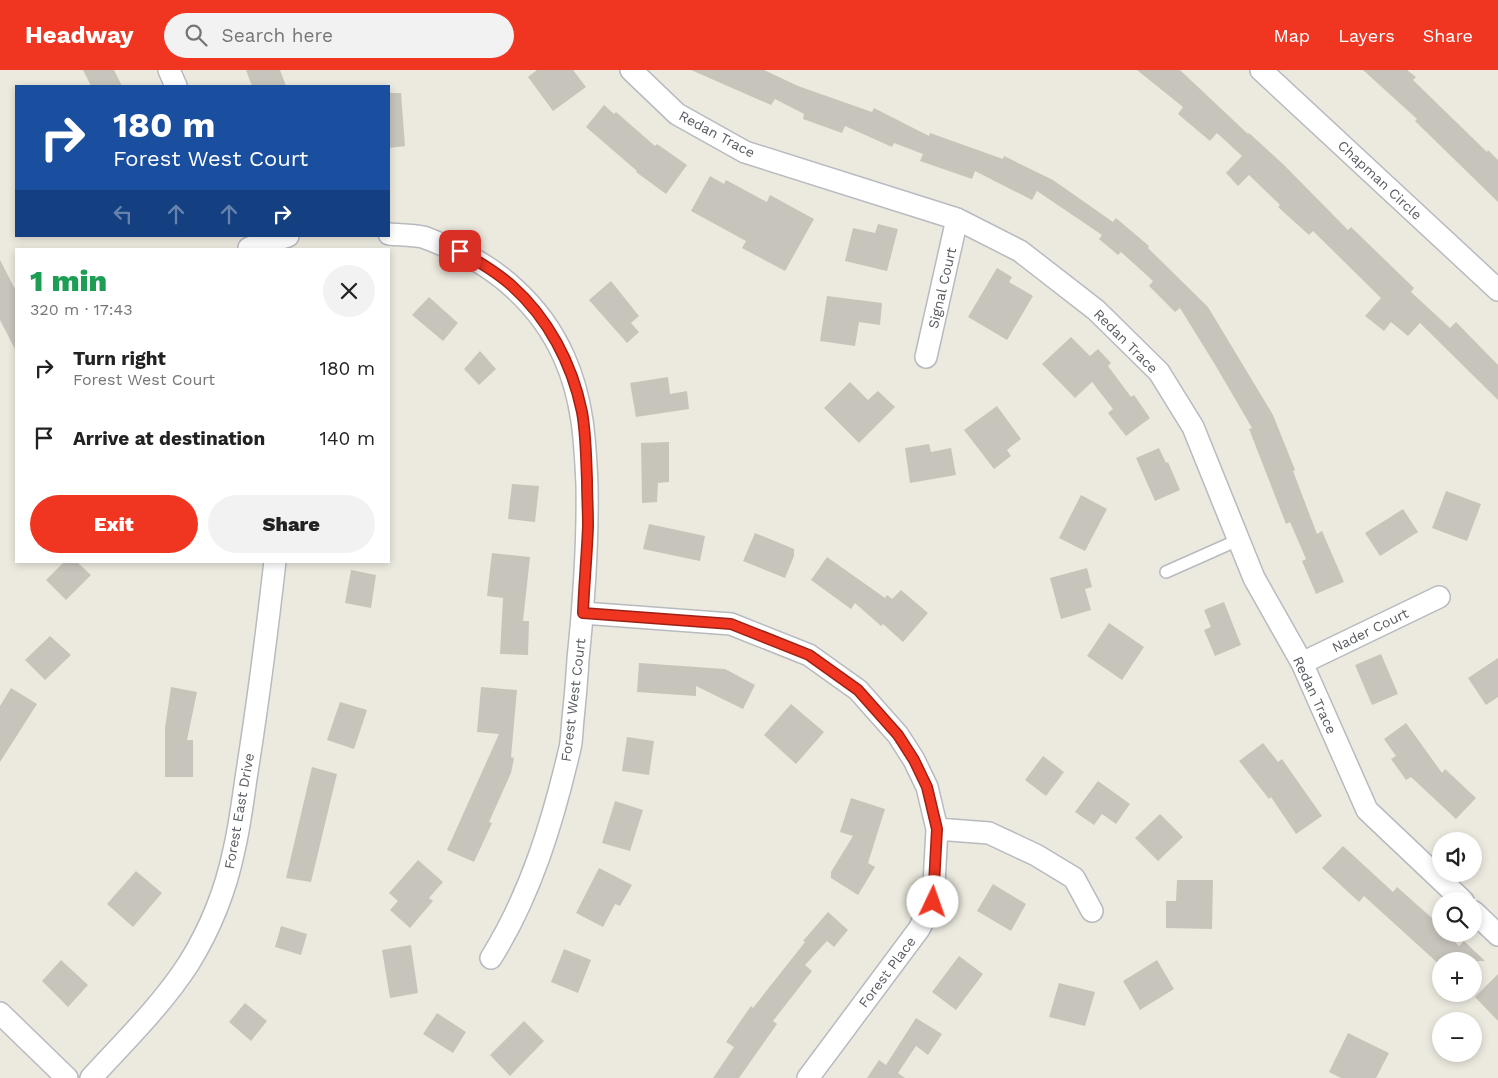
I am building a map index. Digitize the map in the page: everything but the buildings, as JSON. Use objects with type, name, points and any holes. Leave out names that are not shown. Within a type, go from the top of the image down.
[{"type":"street","points":[[169,70],[176,85]]},
{"type":"street","name":"Redan Trace","points":[[631,70],[678,114],[745,152],[957,219],[1020,251],[1096,310],[1159,372],[1193,427],[1254,578],[1302,663],[1367,810],[1454,892]]},
{"type":"street","name":"Chapman Circle","points":[[1261,70],[1498,290]]},
{"type":"street","name":"Signal Court","points":[[926,357],[957,219]]},
{"type":"street","name":"Forest West Court","points":[[390,234],[424,238],[460,251],[486,266],[510,284],[531,305],[550,329],[564,355],[575,384],[582,413],[588,525],[583,613],[570,745],[555,807],[527,890],[491,958]]},
{"type":"street","points":[[252,248],[285,237]]},
{"type":"street","name":"Forest East Drive","points":[[91,1078],[165,997],[190,962],[216,908],[226,880],[234,850],[260,695],[275,563]]},
{"type":"street","name":"Nader Court","points":[[1302,663],[1439,597]]},
{"type":"street","name":"Forest Place","points":[[583,613],[731,624],[809,655],[858,690],[898,735],[914,760],[927,787],[937,829],[933,902],[920,929],[808,1078]]},
{"type":"street","points":[[937,829],[989,833],[1036,856],[1074,878],[1092,911]]},
{"type":"street","points":[[1482,920],[1498,935]]},
{"type":"street","points":[[0,1013],[67,1078]]},
{"type":"lane","points":[[1166,572],[1238,540]]},
{"type":"route","points":[[460,251],[486,266],[510,284],[531,305],[550,329],[564,355],[575,384],[582,413],[585,442],[588,525],[583,613],[731,624],[809,655],[858,690],[898,735],[914,760],[927,787],[937,829],[933,902]]}]
